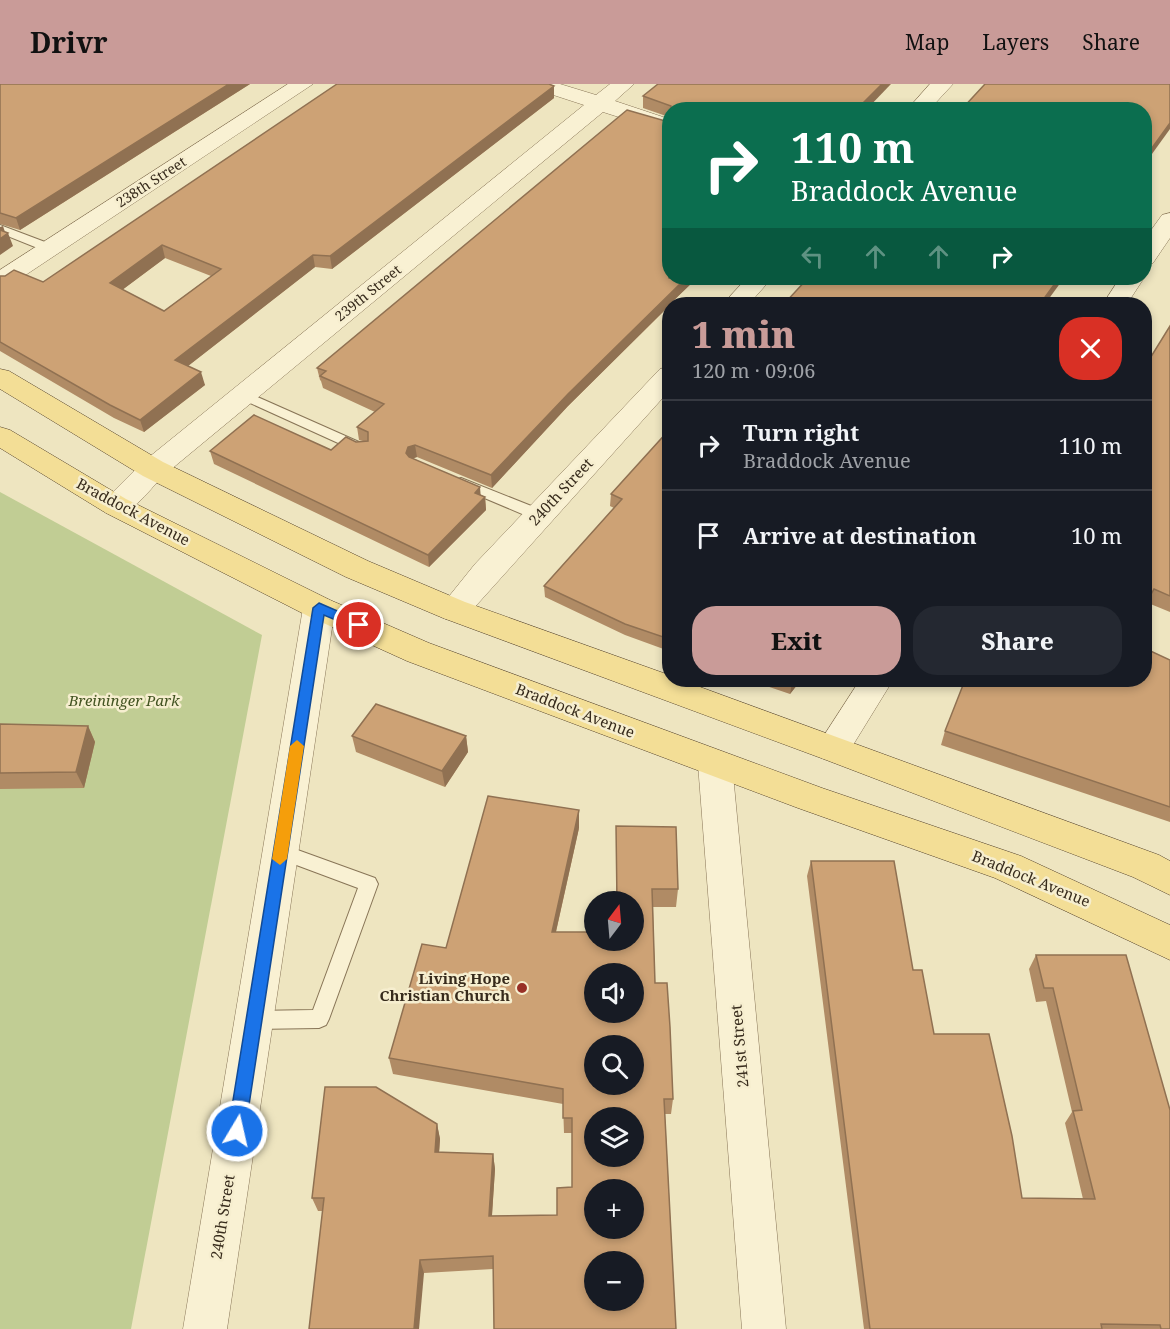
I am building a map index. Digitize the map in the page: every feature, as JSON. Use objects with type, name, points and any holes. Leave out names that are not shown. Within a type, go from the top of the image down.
[{"type":"main road","points":[[0,377],[153,469],[357,569],[454,610],[662,686]]},
{"type":"main road","name":"Braddock Avenue","points":[[0,436],[116,506],[319,608],[418,652],[716,764],[1008,867],[1170,943]]},
{"type":"main road","points":[[665,687],[1146,867],[1170,879]]},
{"type":"street","name":"238th Street","points":[[0,281],[302,84]]},
{"type":"street","points":[[539,84],[662,124]]},
{"type":"street","name":"239th Street","points":[[116,506],[153,469],[623,84]]},
{"type":"street","points":[[925,102],[942,84]]},
{"type":"street","points":[[1152,258],[1170,220]]},
{"type":"street","points":[[742,297],[753,285]]},
{"type":"street","name":"240th Street","points":[[454,610],[662,383]]},
{"type":"street","name":"240th Street","points":[[205,1329],[319,608]]},
{"type":"street","points":[[833,748],[872,687]]},
{"type":"street","name":"241st Street","points":[[716,764],[764,1329]]},
{"type":"lane","points":[[0,229],[49,248]]},
{"type":"lane","points":[[244,395],[363,448]]},
{"type":"lane","points":[[447,477],[539,515]]},
{"type":"lane","points":[[254,1020],[319,1019],[369,884],[281,852]]},
{"type":"green space","name":"Breininger Park","points":[[0,492],[262,635],[131,1329],[0,1329]]},
{"type":"building","points":[[0,84],[229,84],[16,218],[0,213]]},
{"type":"building","points":[[337,84],[549,84],[554,86],[330,256],[313,255],[175,360],[201,372],[140,420],[0,342],[0,276],[5,276],[14,270],[43,282]],"holes":[[[162,245],[221,269],[164,311],[110,283]]]},
{"type":"building","points":[[658,84],[882,84],[864,102],[662,103],[643,96]]},
{"type":"building","points":[[985,84],[1170,84],[1170,123],[1152,148],[1152,102],[968,102]]},
{"type":"building","points":[[627,110],[662,120],[662,285],[679,285],[667,297],[662,297],[662,302],[568,394],[491,475],[415,445],[408,447],[406,453],[409,457],[480,487],[475,493],[485,497],[428,555],[210,451],[254,415],[331,450],[346,437],[356,442],[368,441],[368,432],[357,427],[384,404],[320,376],[326,371],[317,368]]},
{"type":"building","points":[[0,230],[8,233],[0,239]]},
{"type":"building","points":[[802,285],[1054,285],[1045,297],[790,297]]},
{"type":"building","points":[[1170,326],[1170,596],[1154,589],[1152,593],[1152,355]]},
{"type":"building","points":[[662,438],[662,637],[625,624],[544,586],[622,499],[611,494]]},
{"type":"building","points":[[1152,652],[1170,660],[1170,807],[945,731],[962,687],[1152,687]]},
{"type":"building","points":[[376,704],[466,736],[442,771],[352,736]]},
{"type":"building","points":[[0,724],[88,726],[76,772],[0,773]]},
{"type":"building","points":[[488,796],[579,810],[552,932],[584,932],[584,951],[644,951],[644,891],[617,891],[616,826],[676,827],[678,889],[652,889],[655,983],[667,983],[670,1027],[673,1099],[664,1099],[676,1329],[494,1329],[493,1256],[420,1260],[414,1329],[309,1329],[324,1198],[312,1198],[325,1087],[376,1087],[437,1124],[435,1152],[493,1154],[489,1216],[557,1215],[557,1188],[572,1187],[572,1118],[563,1118],[563,1089],[389,1058],[422,944],[446,948]]},
{"type":"building","points":[[811,861],[894,861],[913,970],[922,970],[934,1034],[989,1034],[1012,1136],[1022,1198],[1095,1199],[1073,1111],[1082,1110],[1053,988],[1044,988],[1036,955],[1126,955],[1170,1110],[1170,1329],[1161,1329],[1160,1325],[1101,1324],[1102,1329],[870,1329]]},
{"type":"slow traffic","points":[[280,859],[297,746]]},
{"type":"place","name":"Living Hope Christian Church","points":[[522,988]]},
{"type":"route","points":[[237,1131],[319,608],[359,625]]}]
